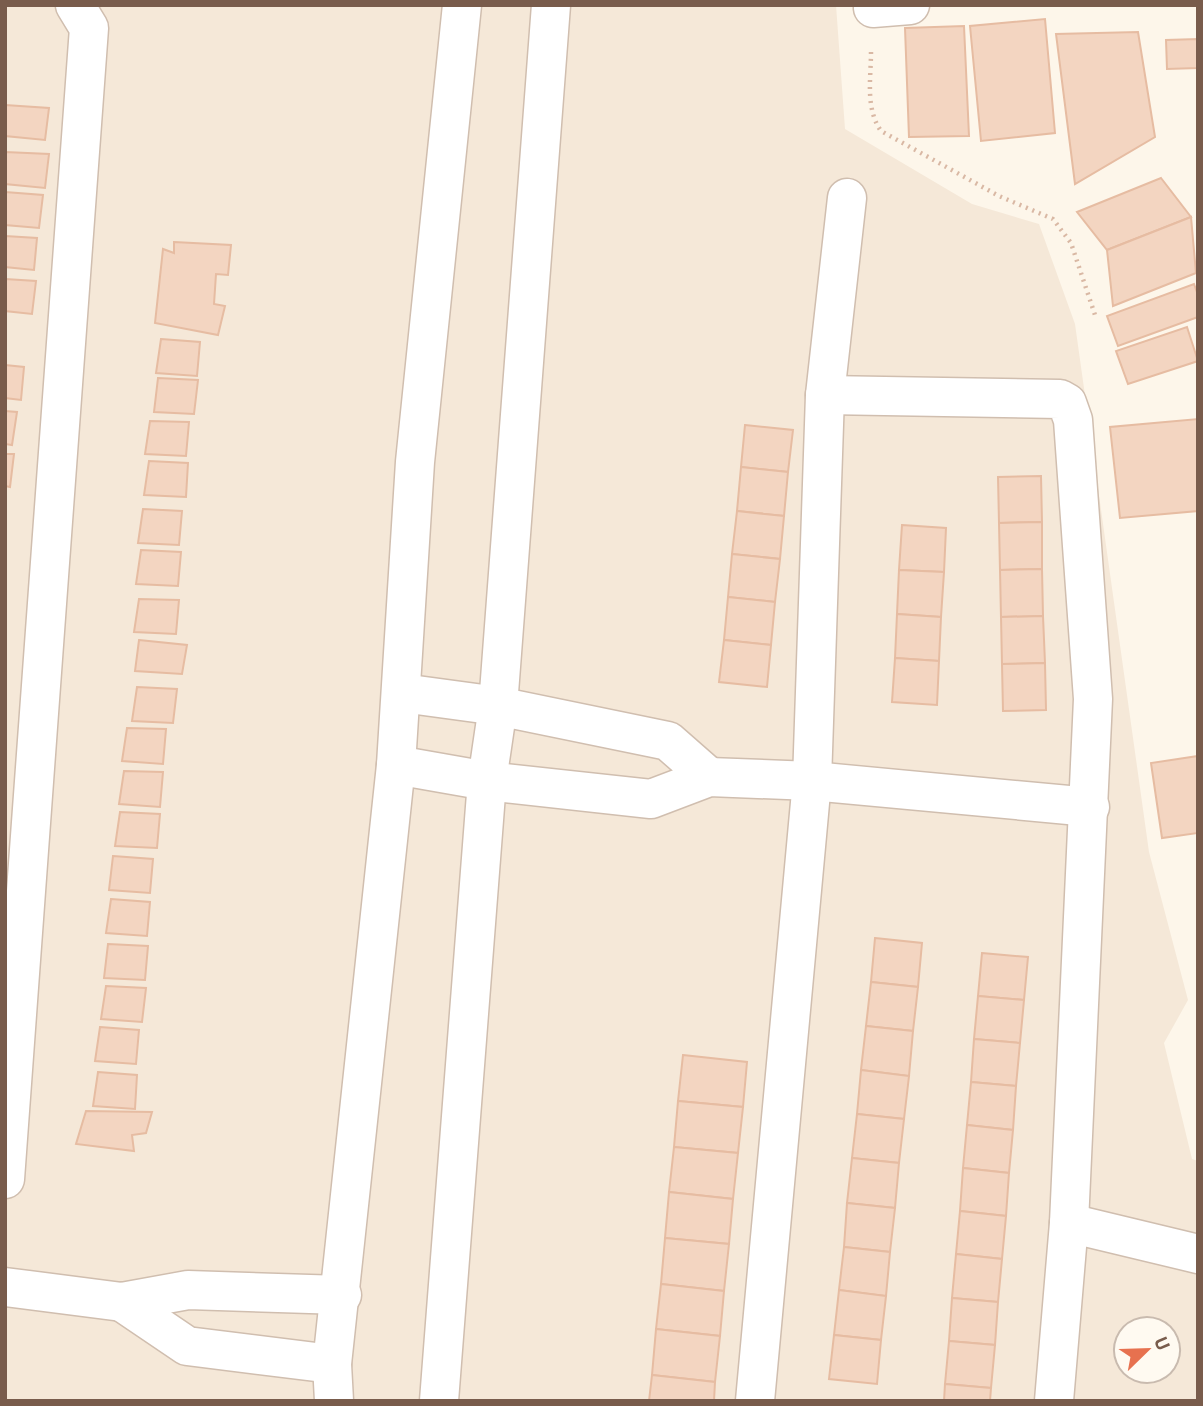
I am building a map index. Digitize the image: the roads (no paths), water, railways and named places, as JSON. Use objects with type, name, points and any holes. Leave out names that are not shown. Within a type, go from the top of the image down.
[{"type":"street","points":[[5,1179],[89,28],[75,5]]},
{"type":"street","points":[[122,1302],[187,1346],[333,1382],[396,765],[415,462],[462,5]]},
{"type":"street","points":[[439,1401],[487,781],[498,706],[551,5]]},
{"type":"street","points":[[873,8],[910,5]]},
{"type":"street","points":[[755,1401],[812,781],[825,396],[847,198]]},
{"type":"street","points":[[825,396],[1060,399],[1067,404],[1074,430],[1093,699],[1069,1223],[1054,1401]]},
{"type":"street","points":[[402,693],[498,706],[668,741],[709,777]]},
{"type":"street","points":[[396,765],[487,781],[651,799],[709,777],[812,781],[1090,807]]},
{"type":"street","points":[[1069,1223],[1198,1254]]},
{"type":"street","points":[[5,1287],[122,1302],[188,1290],[342,1295]]}]
